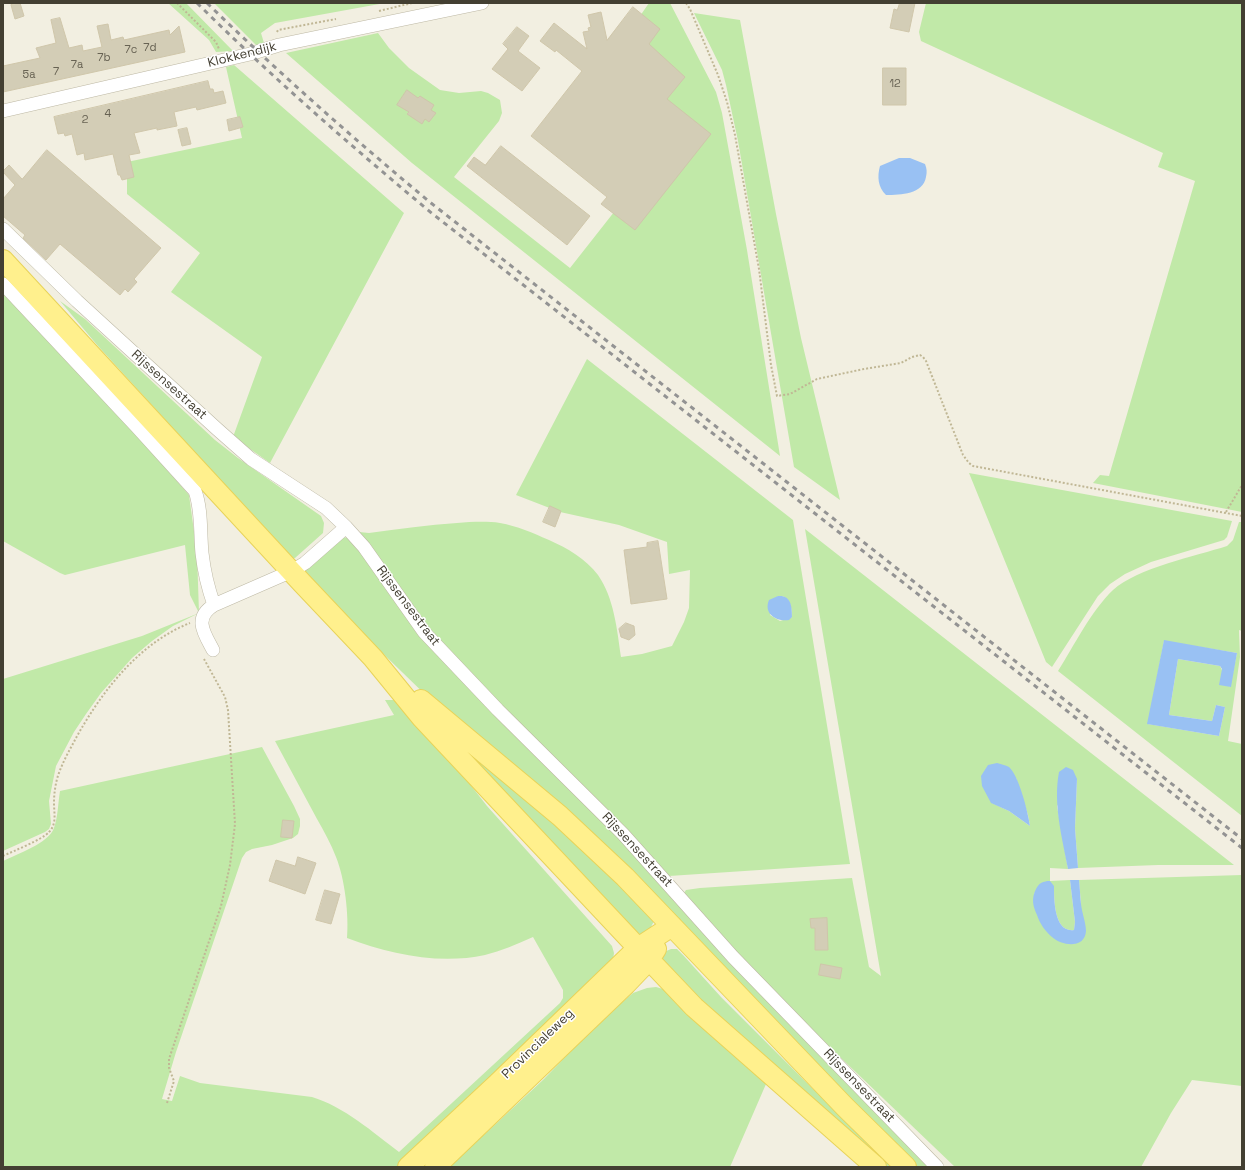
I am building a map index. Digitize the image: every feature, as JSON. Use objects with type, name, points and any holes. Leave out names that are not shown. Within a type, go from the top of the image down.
[{"type":"main road","name":"Rijssensestraat","points":[[3,260],[373,658],[422,718],[643,954],[694,1006],[876,1167]]},
{"type":"main road","name":"Rijssensestraat","points":[[373,658],[440,717],[560,816],[625,877],[839,1101],[906,1167]]},
{"type":"main road","points":[[643,954],[672,926]]},
{"type":"main road","name":"Provincialeweg","points":[[408,1167],[497,1084],[643,954]]},
{"type":"main road","name":"Provincialeweg","points":[[435,1167],[643,954]]},
{"type":"street","name":"Klokkendijk","points":[[3,110],[222,60],[279,45],[482,3]]},
{"type":"street","name":"Rijssensestraat","points":[[3,229],[77,301],[251,459],[326,508],[346,527],[364,547],[424,632],[498,710],[624,834],[733,956],[937,1167]]},
{"type":"street","points":[[3,284],[195,491],[198,502],[204,569],[207,585],[214,605]]},
{"type":"street","points":[[207,653],[202,630],[203,618],[207,610],[214,605],[292,571],[305,563],[346,527]]},
{"type":"path","points":[[177,3],[216,42],[222,60]]},
{"type":"path","points":[[686,3],[690,9],[718,75],[727,102],[735,135],[760,269],[771,365],[777,396],[790,394],[817,379],[902,363],[912,357],[923,356],[963,455],[973,466],[1242,516]]},
{"type":"path","points":[[1226,512],[1242,485]]},
{"type":"path","points":[[3,856],[49,833],[54,826],[54,796],[59,773],[69,750],[84,723],[108,688],[143,651],[183,626],[203,618]]},
{"type":"path","points":[[167,1102],[174,1081],[169,1068],[169,1059],[221,906],[226,886],[235,824],[228,710],[225,696],[207,653]]},
{"type":"green space","points":[[168,3],[186,3],[233,51],[216,52],[209,40]]},
{"type":"green space","points":[[214,3],[385,3],[275,23],[261,33],[264,43],[256,45]]},
{"type":"green space","points":[[649,3],[670,3],[716,92],[722,113],[747,250],[780,456],[412,163],[286,53],[378,33],[389,48],[409,68],[440,90],[459,93],[481,91],[500,100],[502,113],[499,121],[454,177],[570,268],[629,193],[640,16]]},
{"type":"green space","points":[[926,3],[1242,3],[1242,512],[1093,483],[1100,475],[1109,476],[1195,181],[1158,167],[1163,153],[921,41],[919,32]]},
{"type":"green space","points":[[694,13],[740,20],[801,338],[840,500],[794,467],[738,141],[726,85],[722,70]]},
{"type":"green space","points":[[234,65],[404,213],[270,463],[233,437],[262,357],[171,292],[200,253],[127,194],[127,162],[242,138],[226,67]]},
{"type":"green space","points":[[3,290],[97,389],[189,495],[197,553],[199,613],[190,595],[185,545],[65,575],[3,541]]},
{"type":"green space","points":[[60,301],[85,319],[215,440],[238,458],[321,516],[324,523],[323,533],[292,559],[98,346]]},
{"type":"green space","points":[[587,359],[793,520],[850,864],[669,876],[441,643],[420,617],[359,532],[369,533],[435,525],[478,522],[500,523],[525,530],[569,550],[588,564],[598,575],[608,594],[614,614],[621,657],[642,654],[672,646],[689,608],[690,570],[669,574],[667,542],[619,525],[560,512],[516,495]],"holes":[[[778,596],[782,596],[790,602],[792,617],[780,621],[770,615]]]},
{"type":"green space","points":[[969,473],[1232,521],[1227,537],[1224,540],[1151,562],[1125,574],[1110,584],[1098,596],[1052,667],[1046,662]]},
{"type":"green space","points":[[1239,522],[1242,522],[1242,631],[1239,630],[1240,657],[1228,741],[1242,744],[1242,816],[1058,671],[1090,618],[1113,590],[1124,582],[1151,569],[1227,546],[1233,540]],"holes":[[[1164,641],[1237,653],[1230,687],[1220,666],[1178,659],[1169,715],[1212,721],[1216,705],[1225,707],[1219,736],[1148,724]]]},
{"type":"green space","points":[[805,529],[1234,865],[1158,865],[1078,868],[1075,828],[1077,779],[1057,806],[1068,869],[1050,868],[1050,881],[1070,880],[1075,922],[1074,930],[1067,930],[1059,921],[1056,914],[1054,886],[1034,893],[1075,944],[1081,904],[1079,880],[1242,875],[1242,1086],[1192,1080],[1171,1113],[1141,1167],[955,1167],[817,1035],[737,952],[684,893],[686,890],[700,888],[852,878],[869,967],[881,976]],"holes":[[[1016,778],[1030,826],[1009,811],[992,803]]]},
{"type":"green space","points":[[340,537],[350,538],[380,578],[657,877],[932,1167],[912,1167],[369,640],[304,572]]},
{"type":"green space","points":[[199,613],[173,626],[152,641],[132,658],[101,693],[74,732],[56,766],[49,801],[51,824],[49,829],[3,851],[3,679],[142,636]]},
{"type":"green space","points":[[385,700],[398,700],[448,756],[487,806],[612,946],[614,953],[613,960],[397,1167],[3,1167],[3,861],[32,848],[51,833],[56,819],[60,791],[262,747],[300,819],[298,834],[293,838],[272,845],[252,849],[246,852],[242,858],[176,1052],[162,1099],[172,1101],[180,1076],[200,1083],[312,1097],[324,1101],[347,1113],[399,1152],[560,1003],[563,998],[563,990],[533,937],[485,955],[450,959],[397,953],[347,938],[346,898],[342,876],[336,857],[325,833],[275,741],[394,715]]},
{"type":"green space","points":[[431,717],[594,855],[654,921],[649,931],[641,934],[634,933]]},
{"type":"green space","points":[[671,949],[677,949],[721,997],[814,1090],[903,1167],[888,1167],[795,1090],[660,962],[664,952]]},
{"type":"green space","points":[[656,987],[663,989],[766,1084],[730,1167],[445,1167],[486,1133],[544,1079],[599,1022],[633,993],[647,988]]},
{"type":"water","points":[[899,158],[910,158],[925,164],[927,172],[924,183],[916,190],[904,194],[886,195],[881,189],[879,182],[880,166]]},
{"type":"water","points":[[778,596],[786,597],[790,602],[792,617],[789,620],[780,620],[772,616],[768,609],[769,600]]},
{"type":"water","points":[[1164,640],[1237,653],[1231,687],[1219,685],[1222,669],[1220,666],[1178,659],[1169,715],[1212,721],[1216,705],[1225,707],[1219,736],[1147,724]]},
{"type":"water","points":[[997,763],[1009,767],[1013,772],[1020,786],[1030,826],[1009,811],[991,803],[982,786],[981,776],[988,765]]},
{"type":"water","points":[[1066,767],[1073,770],[1077,779],[1075,828],[1078,868],[1068,869],[1059,820],[1057,796],[1059,772]]},
{"type":"water","points":[[1070,880],[1079,880],[1081,904],[1086,931],[1085,937],[1082,941],[1067,944],[1056,940],[1043,927],[1034,909],[1033,896],[1038,885],[1043,882],[1050,881],[1054,886],[1056,914],[1059,921],[1067,930],[1074,930],[1075,922]]},
{"type":"building","points":[[20,3],[24,16],[15,19],[11,5]]},
{"type":"building","points":[[900,3],[915,3],[909,32],[890,28],[894,9],[897,10]]},
{"type":"building","points":[[633,7],[660,29],[649,44],[685,77],[667,99],[711,134],[635,230],[601,204],[607,197],[531,136],[582,71],[556,50],[555,52],[540,41],[554,23],[587,49],[583,32],[589,31],[588,28],[591,27],[588,15],[601,12],[607,40]]},
{"type":"building","points":[[60,18],[69,48],[82,45],[83,51],[102,47],[97,26],[108,24],[111,40],[123,37],[124,40],[169,30],[170,35],[179,26],[185,52],[3,92],[3,66],[40,58],[36,48],[56,43],[51,20]]},
{"type":"building","points":[[517,27],[529,36],[518,51],[540,68],[522,91],[492,69],[508,49],[503,44]]},
{"type":"building","points":[[883,68],[906,68],[906,105],[883,105]]},
{"type":"building","points":[[208,81],[210,89],[213,89],[214,93],[223,91],[226,103],[197,110],[196,107],[174,112],[177,126],[157,130],[157,128],[134,133],[140,153],[129,155],[134,177],[122,180],[120,175],[118,175],[113,154],[85,160],[84,153],[77,155],[72,134],[65,136],[64,133],[58,134],[54,117]]},
{"type":"building","points":[[407,90],[418,98],[420,96],[434,105],[431,110],[436,113],[429,122],[425,119],[422,124],[407,114],[409,112],[397,105]]},
{"type":"building","points":[[240,117],[243,127],[229,131],[227,120]]},
{"type":"building","points":[[187,128],[191,144],[182,146],[178,130]]},
{"type":"building","points":[[501,146],[590,216],[567,245],[467,166],[474,157],[485,165]]},
{"type":"building","points":[[47,150],[161,248],[134,279],[137,282],[128,292],[125,289],[120,295],[60,244],[46,260],[23,238],[25,235],[3,216],[3,199],[15,185],[3,171],[9,165],[22,179]]},
{"type":"building","points":[[550,506],[561,511],[555,527],[543,522]]},
{"type":"building","points":[[658,541],[667,599],[631,604],[624,550],[647,547],[647,543]]},
{"type":"building","points":[[626,623],[634,626],[635,635],[629,640],[621,637],[619,629]]},
{"type":"building","points":[[283,820],[294,821],[292,838],[281,837]]},
{"type":"building","points":[[298,857],[316,863],[305,894],[269,881],[276,860],[295,866]]},
{"type":"building","points":[[325,890],[340,894],[331,924],[316,920]]},
{"type":"building","points":[[827,918],[828,950],[815,950],[815,928],[811,928],[810,919]]},
{"type":"building","points":[[821,964],[842,968],[840,979],[819,975]]},
{"type":"railway","points":[[197,3],[313,112],[434,215],[1242,848]]},
{"type":"railway","points":[[207,3],[317,105],[431,203],[1242,839]]}]
